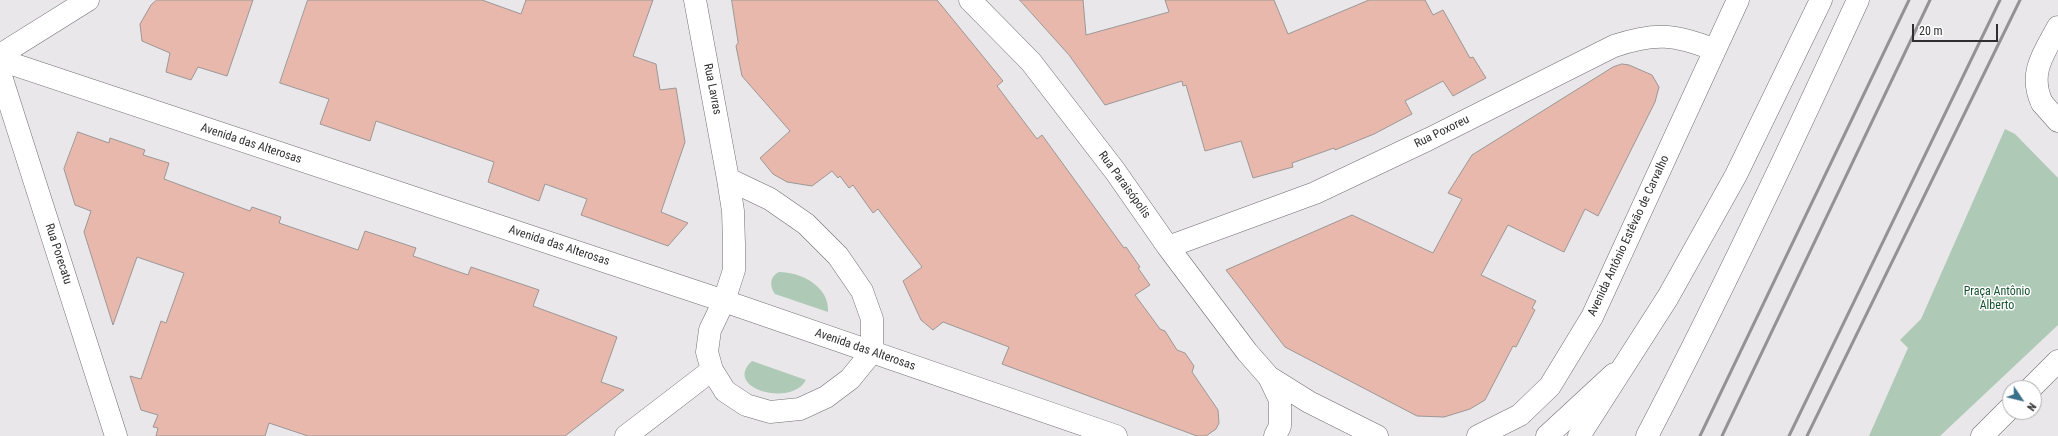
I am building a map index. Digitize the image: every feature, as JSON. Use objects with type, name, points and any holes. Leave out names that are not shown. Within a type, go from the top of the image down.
[{"type":"main road","points":[[0,55],[88,0]]},
{"type":"main road","name":"Rua Lavras","points":[[695,0],[733,211],[734,270],[724,301],[710,330],[707,352],[712,370],[725,391],[746,405],[770,412],[800,409],[826,397],[850,379],[872,352]]},
{"type":"main road","name":"Rua Paraisópolis","points":[[970,0],[1031,62],[1115,171],[1168,247],[1248,352],[1269,377]]},
{"type":"main road","name":"Avenida Antônio Estêvão de Carvalho","points":[[1478,436],[1520,415],[1550,386],[1592,318],[1738,0]]},
{"type":"main road","points":[[1579,436],[1668,297],[1736,175],[1821,0]]},
{"type":"main road","points":[[1648,436],[1712,307],[1858,0]]},
{"type":"main road","points":[[2058,26],[2038,65],[2036,81],[2038,93],[2042,103],[2058,121]]},
{"type":"main road","name":"Rua Poxoreu","points":[[1168,247],[1315,193],[1429,139],[1614,46],[1640,38],[1665,36],[1691,40],[1716,50]]},
{"type":"main road","name":"Avenida das Alterosas","points":[[0,60],[724,301],[1116,436]]},
{"type":"main road","name":"Rua Porecatu","points":[[0,73],[116,436]]},
{"type":"main road","points":[[728,178],[770,199],[800,220],[838,256],[862,291],[872,319],[872,352]]},
{"type":"main road","points":[[2039,380],[2058,361]]},
{"type":"main road","points":[[1547,436],[1624,365]]},
{"type":"main road","points":[[626,436],[712,370]]},
{"type":"main road","points":[[1269,377],[1280,400],[1280,426],[1275,436]]},
{"type":"main road","points":[[1269,377],[1309,402],[1377,436]]},
{"type":"main road","points":[[1982,436],[2002,416]]},
{"type":"green space","name":"Praça Antônio Alberto","points":[[2005,129],[2015,134],[2058,178],[2058,325],[1940,436],[1869,436],[1908,348],[1900,340],[1921,319]]},
{"type":"green space","points":[[779,272],[796,275],[812,282],[824,295],[828,312],[775,294],[771,282],[774,276]]},
{"type":"green space","points":[[752,361],[806,380],[798,388],[787,393],[762,391],[752,386],[746,379],[745,371]]},
{"type":"building","points":[[157,0],[253,0],[227,76],[198,67],[191,80],[166,72],[170,53],[142,41],[140,24],[151,5]]},
{"type":"building","points":[[308,0],[482,0],[521,14],[526,0],[653,0],[633,56],[656,64],[660,90],[676,88],[685,142],[661,212],[688,223],[668,246],[581,215],[587,199],[545,184],[539,201],[488,182],[494,162],[376,121],[370,141],[320,124],[329,99],[280,83]]},
{"type":"building","points":[[732,0],[937,0],[1003,81],[997,86],[1037,139],[1042,135],[1124,248],[1126,247],[1140,267],[1138,268],[1150,285],[1135,295],[1160,329],[1165,331],[1177,350],[1185,353],[1194,366],[1192,372],[1218,410],[1219,423],[1216,429],[1206,436],[1197,436],[1002,364],[1009,347],[943,322],[933,330],[921,320],[903,281],[922,267],[878,209],[873,213],[853,185],[849,188],[840,176],[838,178],[832,171],[812,186],[787,182],[773,174],[760,158],[790,131],[742,76],[736,46],[738,43]]},
{"type":"building","points":[[1020,0],[1083,0],[1086,35],[1169,12],[1165,0],[1274,0],[1288,34],[1369,0],[1425,0],[1433,15],[1443,10],[1470,58],[1473,57],[1486,78],[1453,96],[1443,81],[1405,101],[1412,114],[1374,134],[1335,150],[1334,148],[1292,163],[1293,167],[1253,178],[1241,141],[1205,151],[1186,85],[1183,86],[1182,81],[1105,105],[1069,55]]},
{"type":"building","points":[[1622,64],[1629,65],[1652,75],[1659,87],[1655,102],[1598,216],[1585,209],[1564,252],[1508,225],[1481,275],[1536,301],[1532,308],[1535,310],[1516,347],[1513,346],[1485,400],[1470,409],[1444,417],[1417,416],[1285,347],[1226,270],[1352,215],[1433,253],[1462,199],[1448,193],[1472,155],[1613,67]]},
{"type":"building","points":[[78,132],[109,143],[110,138],[145,150],[143,155],[169,163],[164,179],[250,211],[252,207],[281,217],[279,223],[358,250],[365,231],[416,248],[413,256],[468,275],[471,267],[539,290],[533,306],[617,337],[601,382],[624,390],[565,436],[308,436],[269,423],[265,436],[156,436],[158,428],[153,427],[158,415],[141,410],[130,376],[141,379],[161,321],[166,323],[184,273],[137,257],[113,325],[84,232],[91,211],[75,205],[64,169]]},
{"type":"railway","points":[[1700,436],[1909,0]]},
{"type":"railway","points":[[1722,436],[1930,0]]},
{"type":"railway","points":[[1789,436],[2000,0]]},
{"type":"railway","points":[[1807,436],[2020,0]]}]
